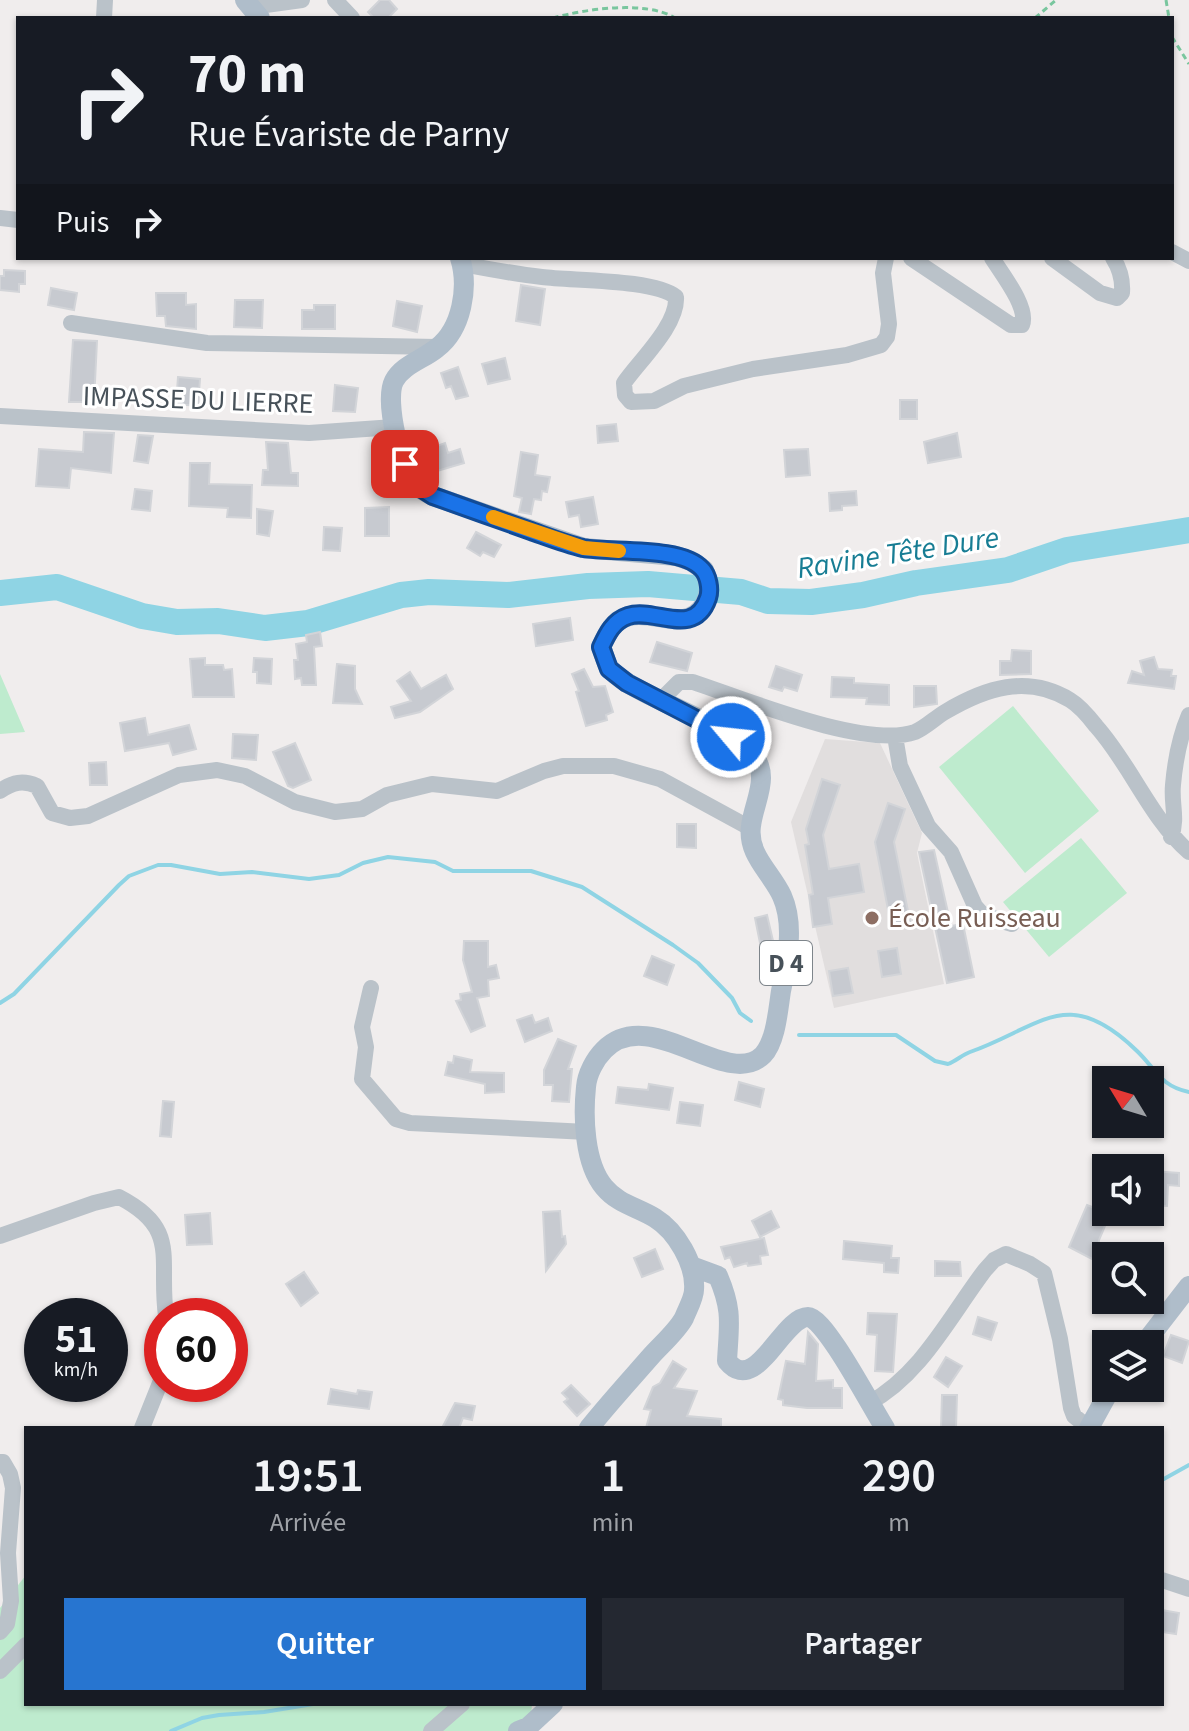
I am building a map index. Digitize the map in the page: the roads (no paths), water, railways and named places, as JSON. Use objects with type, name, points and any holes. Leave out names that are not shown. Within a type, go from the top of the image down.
[{"type":"main road","points":[[461,261],[464,291],[453,332],[438,347],[405,368],[393,382],[391,402],[394,427],[405,464],[416,485],[433,496],[584,548],[676,556],[704,570],[708,600],[700,611],[689,619],[674,620],[645,614],[627,616],[609,628],[601,647],[609,669],[627,683],[731,737],[750,751],[761,768],[761,788],[750,828]]},
{"type":"main road","name":"D 4","points":[[691,1266],[674,1235],[656,1218],[618,1201],[602,1185],[591,1160],[586,1085],[597,1057],[612,1042],[639,1036],[663,1039],[728,1063],[748,1063],[762,1056],[770,1043],[786,967],[789,936],[786,905],[776,884],[753,854],[750,828]]},
{"type":"main road","points":[[591,1426],[682,1322],[694,1291],[691,1266],[718,1276],[728,1300],[731,1319],[727,1361],[733,1368],[751,1368],[788,1330],[804,1317],[812,1317],[830,1335],[884,1426]]},
{"type":"main road","points":[[1155,1330],[1189,1286]]},
{"type":"main road","points":[[1090,1426],[1103,1402]]},
{"type":"main road","points":[[518,1731],[528,1727],[551,1706]]},
{"type":"street","points":[[252,8],[302,0]]},
{"type":"street","points":[[335,0],[350,16]]},
{"type":"street","points":[[461,261],[541,277],[642,286],[669,292],[676,297],[677,308],[672,321],[624,383],[625,395],[631,402],[654,401],[684,386],[753,369],[847,355],[881,345],[887,337],[889,324],[883,273],[886,260]]},
{"type":"street","points":[[914,260],[1011,325],[1022,325],[1025,318],[1022,306],[993,260]]},
{"type":"street","points":[[1055,260],[1100,293],[1117,298],[1122,293],[1122,284],[1114,260]]},
{"type":"street","points":[[71,323],[207,343],[438,347]]},
{"type":"street","name":"IMPASSE DU LIERRE","points":[[0,416],[309,433],[394,427]]},
{"type":"street","points":[[660,701],[679,682],[693,682],[825,726],[895,736],[917,731],[968,699],[991,689],[1017,686],[1040,689],[1071,701],[1113,745],[1171,837],[1189,852]]},
{"type":"street","points":[[1171,837],[1177,822],[1172,788],[1182,730],[1189,715]]},
{"type":"street","points":[[895,736],[900,766],[928,826],[951,852],[975,906],[983,915],[1012,924]]},
{"type":"street","points":[[0,791],[25,781],[37,786],[52,813],[70,818],[88,816],[179,775],[217,770],[245,776],[295,802],[335,812],[362,809],[387,795],[432,784],[497,791],[563,766],[614,766],[660,779],[750,828]]},
{"type":"street","points":[[371,988],[362,1027],[366,1047],[362,1079],[396,1119],[410,1123],[587,1132]]},
{"type":"street","points":[[0,1236],[119,1197],[141,1208],[155,1226],[165,1248],[163,1298]]},
{"type":"street","points":[[869,1403],[898,1386],[985,1270],[994,1260],[1006,1254],[1044,1273],[1060,1339],[1071,1408],[1074,1416],[1086,1426]]},
{"type":"street","points":[[143,1426],[152,1402]]},
{"type":"street","points":[[0,1462],[10,1474],[13,1488],[8,1553],[11,1601],[7,1624],[0,1632]]},
{"type":"street","points":[[1164,1581],[1189,1589]]},
{"type":"street","points":[[0,1671],[24,1647]]},
{"type":"street","points":[[431,1731],[460,1706]]},
{"type":"waterway","name":"Ravine Tête Dure","points":[[0,593],[57,587],[142,616],[177,622],[218,621],[265,628],[308,623],[401,595],[429,592],[508,595],[588,586],[648,584],[741,592],[768,601],[811,602],[1008,570],[1067,550],[1189,530]]},
{"type":"waterway","points":[[0,1003],[14,994],[129,876],[158,865],[220,874],[252,872],[309,879],[339,875],[363,863],[388,857],[435,862],[453,871],[531,871],[582,887],[698,963],[732,998],[740,1013],[751,1021]]},
{"type":"waterway","points":[[799,1035],[896,1035],[935,1061],[948,1064],[1036,1023],[1072,1015],[1091,1019],[1113,1030],[1171,1086],[1189,1092]]},
{"type":"waterway","points":[[1164,1479],[1189,1465]]},
{"type":"waterway","points":[[171,1731],[202,1718],[301,1706]]},
{"type":"place","name":"École Ruisseau","points":[[872,918]]}]
